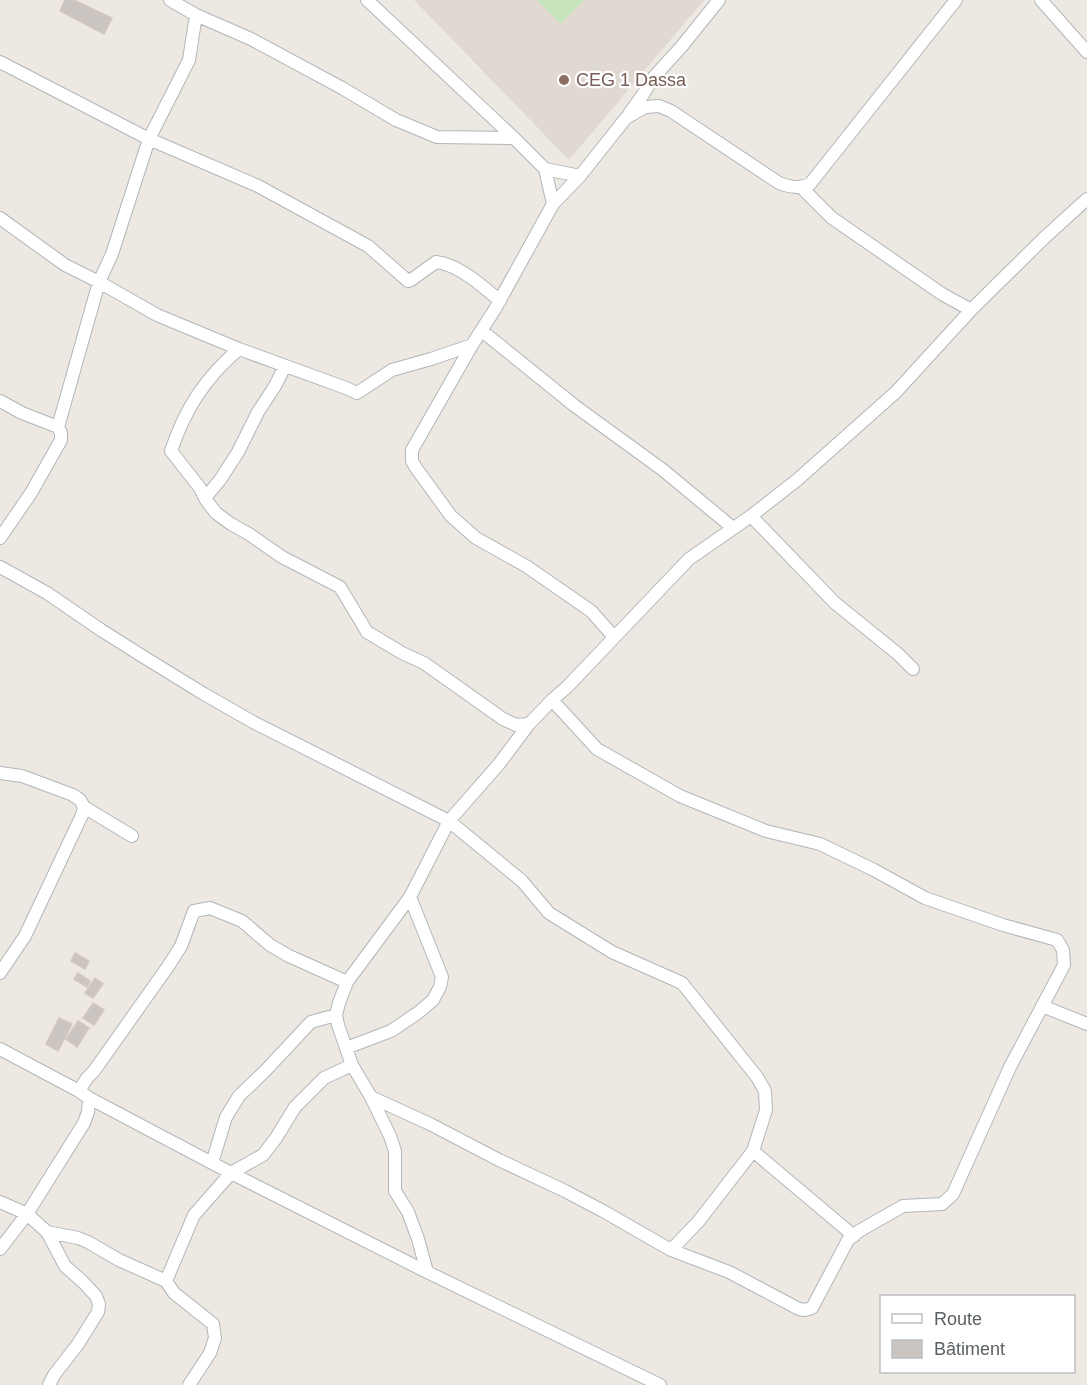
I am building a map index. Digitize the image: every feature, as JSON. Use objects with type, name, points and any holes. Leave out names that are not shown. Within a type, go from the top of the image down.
[{"type":"street","points":[[170,0],[196,15],[251,39],[396,120],[437,137],[514,138]]},
{"type":"street","points":[[367,0],[545,169],[553,204]]},
{"type":"street","points":[[614,637],[591,611],[526,566],[476,538],[451,516],[416,468],[412,460],[412,450],[500,301],[553,204],[580,176],[626,118],[653,78],[718,0]]},
{"type":"street","points":[[626,118],[645,107],[659,106],[672,111],[779,183],[802,188],[810,184],[956,0]]},
{"type":"street","points":[[1041,0],[1087,52]]},
{"type":"street","points":[[58,427],[99,282],[112,254],[149,139],[189,60],[196,15]]},
{"type":"street","points":[[0,62],[149,139],[258,186],[368,246],[408,281],[436,262],[443,262],[477,281],[500,301]]},
{"type":"street","points":[[545,169],[580,176]]},
{"type":"street","points":[[802,188],[832,218],[942,294],[971,310]]},
{"type":"street","points":[[427,1272],[408,1212],[395,1191],[395,1151],[390,1136],[352,1065],[338,1024],[336,1015],[347,982],[410,897],[449,821],[499,764],[529,724],[689,559],[751,516],[797,480],[896,392],[971,310],[1087,199]]},
{"type":"street","points":[[0,218],[65,265],[157,315],[239,350],[357,393],[392,370],[472,345]]},
{"type":"street","points":[[482,331],[575,406],[663,470],[733,528]]},
{"type":"street","points":[[239,350],[220,366],[198,393],[178,428],[171,451],[216,513],[282,557],[340,587],[367,632],[424,663],[503,719],[516,725],[529,724]]},
{"type":"street","points":[[205,498],[238,452],[285,366]]},
{"type":"street","points":[[0,401],[22,413],[58,427],[61,433],[61,440],[31,493],[0,538]]},
{"type":"street","points":[[751,516],[835,603],[913,669]]},
{"type":"street","points":[[0,567],[47,593],[101,630],[253,722],[449,821],[522,881],[549,913],[612,952],[682,983],[757,1077],[765,1091],[766,1110],[753,1151],[698,1222],[671,1250]]},
{"type":"street","points":[[371,1097],[565,1191],[671,1250],[729,1272],[805,1310],[812,1308],[848,1240],[859,1231],[903,1206],[942,1204],[953,1194],[1010,1067],[1064,965],[1063,950],[1057,940],[1003,925],[925,898],[820,844],[766,831],[680,796],[597,748],[552,700]]},
{"type":"street","points":[[0,773],[22,776],[73,795],[84,807],[132,836]]},
{"type":"street","points":[[0,973],[25,936],[84,807]]},
{"type":"street","points":[[346,1048],[391,1031],[433,1000],[440,987],[441,977],[410,897]]},
{"type":"street","points":[[0,1249],[27,1214],[84,1123],[88,1112],[84,1095],[87,1078],[169,965],[181,946],[194,910],[210,908],[242,921],[270,945],[347,982]]},
{"type":"street","points":[[1042,1006],[1087,1024]]},
{"type":"street","points":[[212,1163],[226,1117],[239,1096],[312,1022],[336,1015]]},
{"type":"street","points":[[0,1049],[231,1173],[427,1272],[660,1385]]},
{"type":"street","points":[[166,1281],[194,1215],[231,1173],[263,1155],[295,1107],[324,1078],[352,1065]]},
{"type":"street","points":[[753,1151],[854,1236]]},
{"type":"street","points":[[0,1203],[27,1214],[47,1232],[65,1266],[84,1282],[96,1296],[99,1304],[98,1312],[49,1385]]},
{"type":"street","points":[[47,1232],[88,1242],[119,1260],[166,1281],[174,1293],[213,1324],[215,1338],[210,1353],[189,1385]]},
{"type":"shaded area","name":"CEG 1 Dassa","points":[[414,0],[704,0],[569,160]]},
{"type":"green space","points":[[537,0],[584,0],[561,24]]},
{"type":"building","points":[[65,0],[74,0],[112,18],[104,34],[60,11]]},
{"type":"building","points":[[75,953],[89,961],[85,969],[71,961]]},
{"type":"building","points":[[78,973],[90,981],[87,987],[74,979]]},
{"type":"building","points":[[95,978],[103,984],[93,998],[85,993]]},
{"type":"building","points":[[93,1003],[104,1010],[94,1025],[83,1018]]},
{"type":"building","points":[[59,1018],[72,1024],[58,1051],[46,1044]]},
{"type":"building","points":[[78,1021],[89,1028],[77,1047],[66,1039]]},
{"type":"place","name":"CEG 1 Dassa","points":[[564,80]]}]
